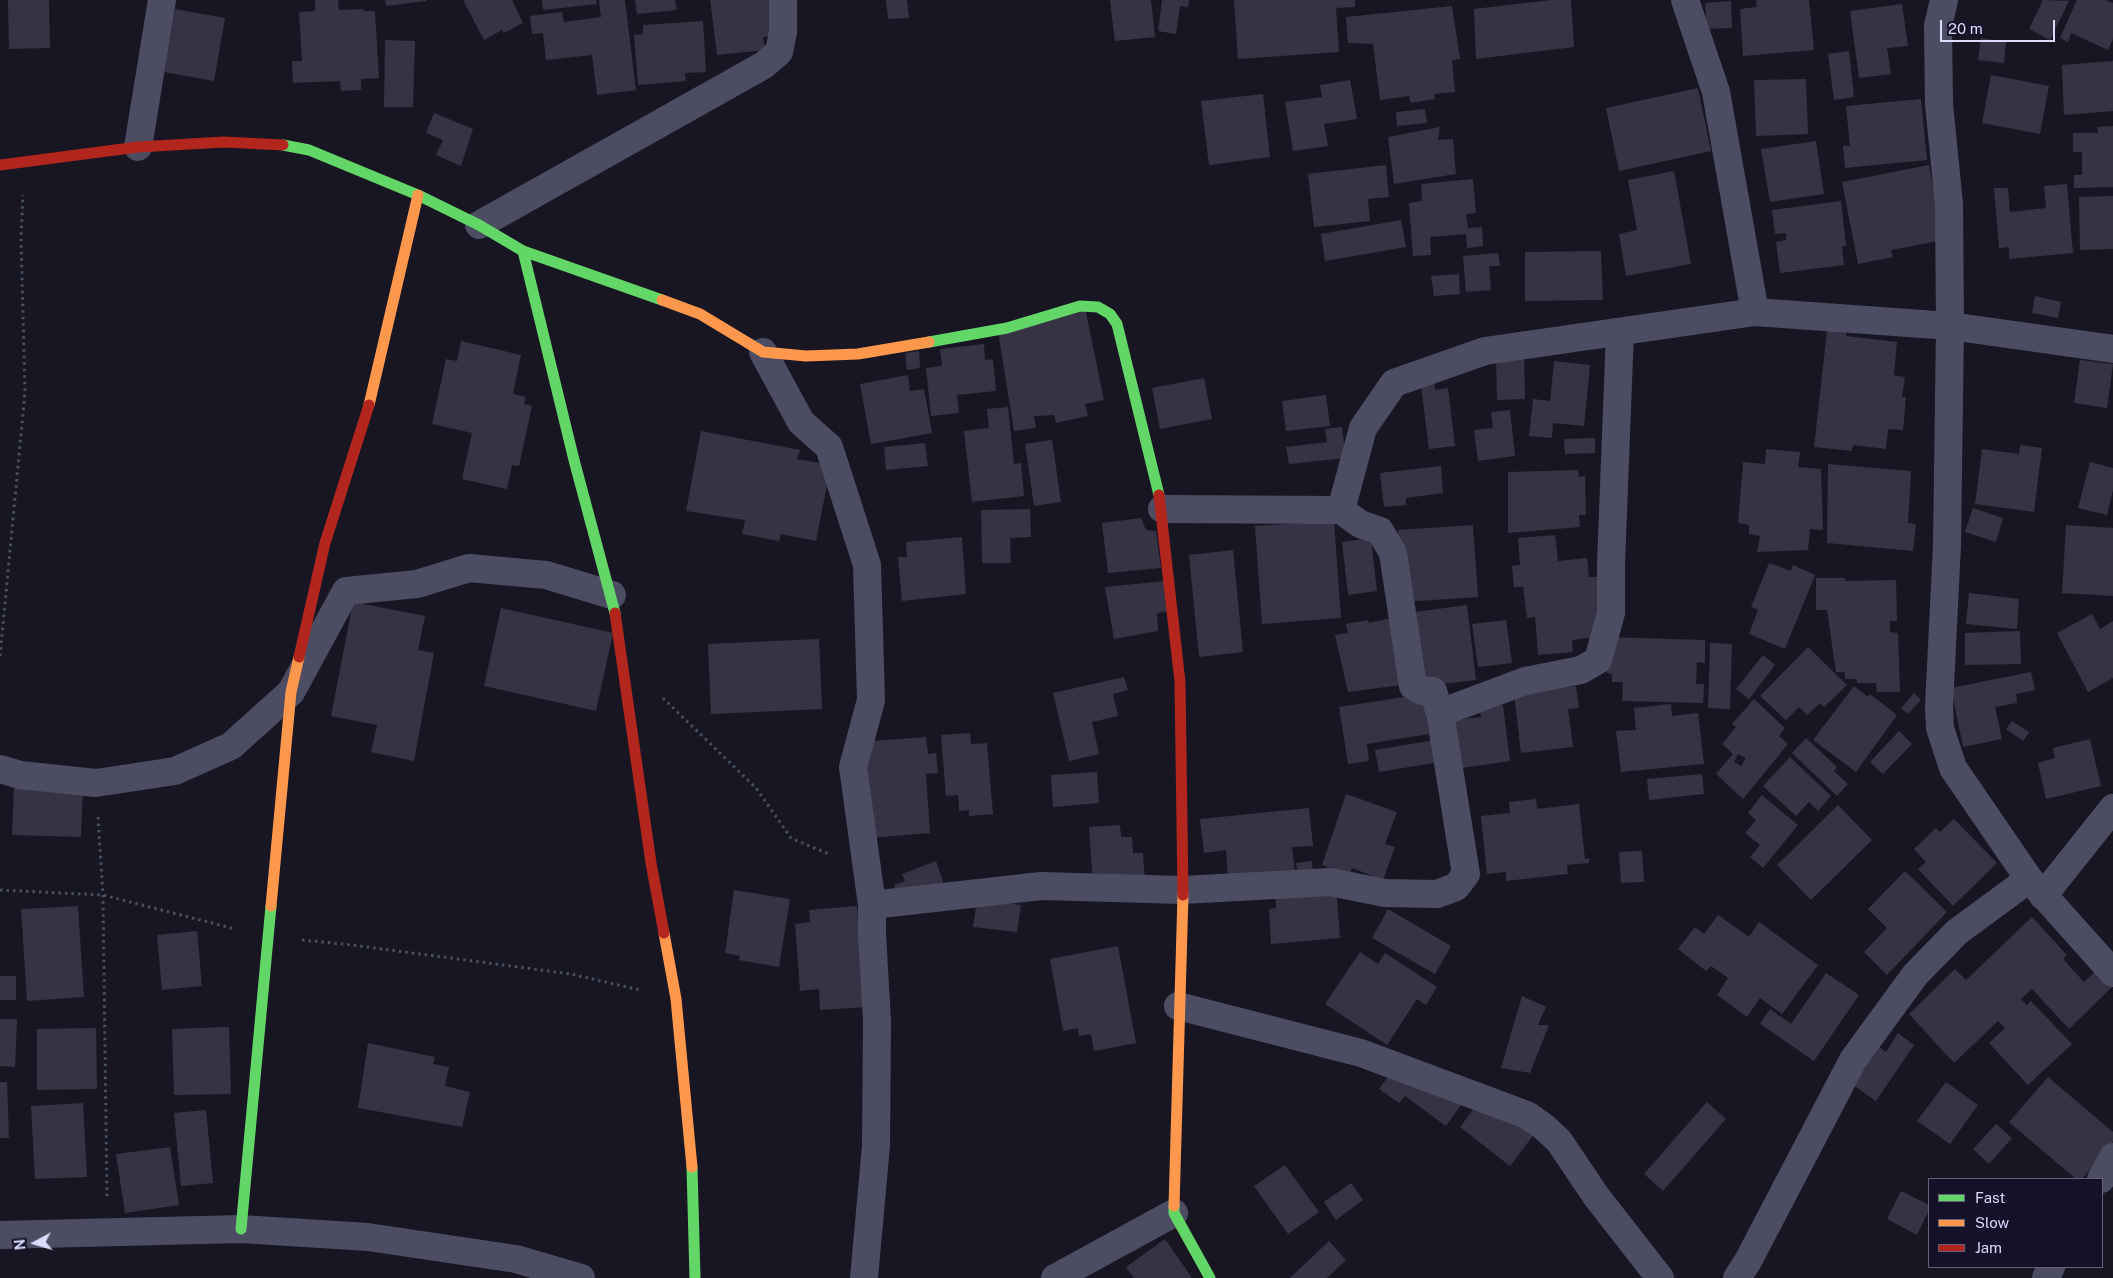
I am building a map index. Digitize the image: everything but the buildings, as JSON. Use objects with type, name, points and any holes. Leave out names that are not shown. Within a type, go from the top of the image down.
[{"type":"street","points":[[138,147],[162,0]]},
{"type":"street","points":[[479,225],[764,66],[779,52],[783,32],[783,0]]},
{"type":"street","points":[[1686,0],[1716,92],[1755,312]]},
{"type":"street","points":[[1944,0],[1938,26],[1939,85],[1949,204],[1950,326],[1947,546],[1939,706],[1940,728],[1953,768],[2036,888],[2113,973]]},
{"type":"street","points":[[0,165],[138,147],[224,142],[268,143],[309,150],[418,195],[479,225],[523,251],[601,277],[700,314],[763,352],[806,356],[858,354],[1007,328],[1080,306],[1098,307],[1110,314],[1117,324],[1162,509],[1180,682],[1183,890],[1178,1006],[1174,1213],[1201,1265],[1210,1278]]},
{"type":"street","points":[[241,1229],[290,692],[325,543],[372,393],[418,195]]},
{"type":"street","points":[[523,251],[574,460],[612,595],[623,660],[651,862],[676,999],[692,1145],[694,1278]]},
{"type":"street","points":[[1341,510],[1363,428],[1394,383],[1485,351],[1755,312],[1950,326],[2113,349]]},
{"type":"street","points":[[1440,713],[1525,682],[1581,670],[1598,660],[1612,612],[1611,563],[1620,332]]},
{"type":"street","points":[[763,352],[801,422],[829,447],[867,565],[871,700],[853,767],[872,905],[877,1021],[876,1146],[864,1278]]},
{"type":"street","points":[[872,905],[1041,886],[1183,890],[1330,882],[1385,893],[1437,894],[1456,887],[1466,874],[1440,713],[1433,690],[1422,691],[1413,686],[1393,553],[1380,530],[1360,524],[1341,510],[1162,509]]},
{"type":"street","points":[[0,769],[20,775],[96,783],[175,771],[230,746],[290,692],[346,591],[418,584],[469,568],[546,575],[612,595]]},
{"type":"street","points":[[1737,1278],[1748,1261],[1853,1060],[1915,975],[1957,932],[2036,888],[2113,808]]},
{"type":"street","points":[[1178,1006],[1361,1053],[1527,1116],[1544,1127],[1559,1142],[1596,1196],[1660,1278]]},
{"type":"street","points":[[2102,1178],[2113,1157]]},
{"type":"street","points":[[1055,1278],[1174,1213]]},
{"type":"street","points":[[0,1235],[107,1234],[241,1229],[368,1237],[516,1259],[581,1278]]},
{"type":"path","points":[[0,656],[25,392],[21,238],[24,162]]},
{"type":"path","points":[[623,660],[756,788],[791,838],[839,858]]},
{"type":"path","points":[[96,783],[103,894],[107,1071],[107,1234]]},
{"type":"path","points":[[0,890],[103,894],[267,937],[352,945],[571,974],[676,999]]},
{"type":"traffic: fast","points":[[283,145],[309,150],[418,195],[479,225],[523,251],[662,300]]},
{"type":"traffic: fast","points":[[523,251],[574,460],[615,613]]},
{"type":"traffic: fast","points":[[929,342],[1007,328],[1080,306],[1098,307],[1110,314],[1117,324],[1159,495]]},
{"type":"traffic: fast","points":[[241,1229],[271,906]]},
{"type":"traffic: fast","points":[[692,1167],[695,1278]]},
{"type":"traffic: fast","points":[[1174,1206],[1174,1213],[1210,1278]]},
{"type":"traffic: slow","points":[[369,405],[418,195]]},
{"type":"traffic: slow","points":[[662,300],[700,314],[763,352],[806,356],[858,354],[929,342]]},
{"type":"traffic: slow","points":[[271,906],[291,692],[299,657]]},
{"type":"traffic: slow","points":[[1174,1206],[1183,895]]},
{"type":"traffic: slow","points":[[664,933],[676,999],[692,1167]]},
{"type":"traffic: jam","points":[[0,165],[138,147],[224,142],[283,145]]},
{"type":"traffic: jam","points":[[299,657],[325,543],[369,405]]},
{"type":"traffic: jam","points":[[1159,495],[1180,682],[1183,895]]},
{"type":"traffic: jam","points":[[615,613],[651,863],[664,933]]}]
